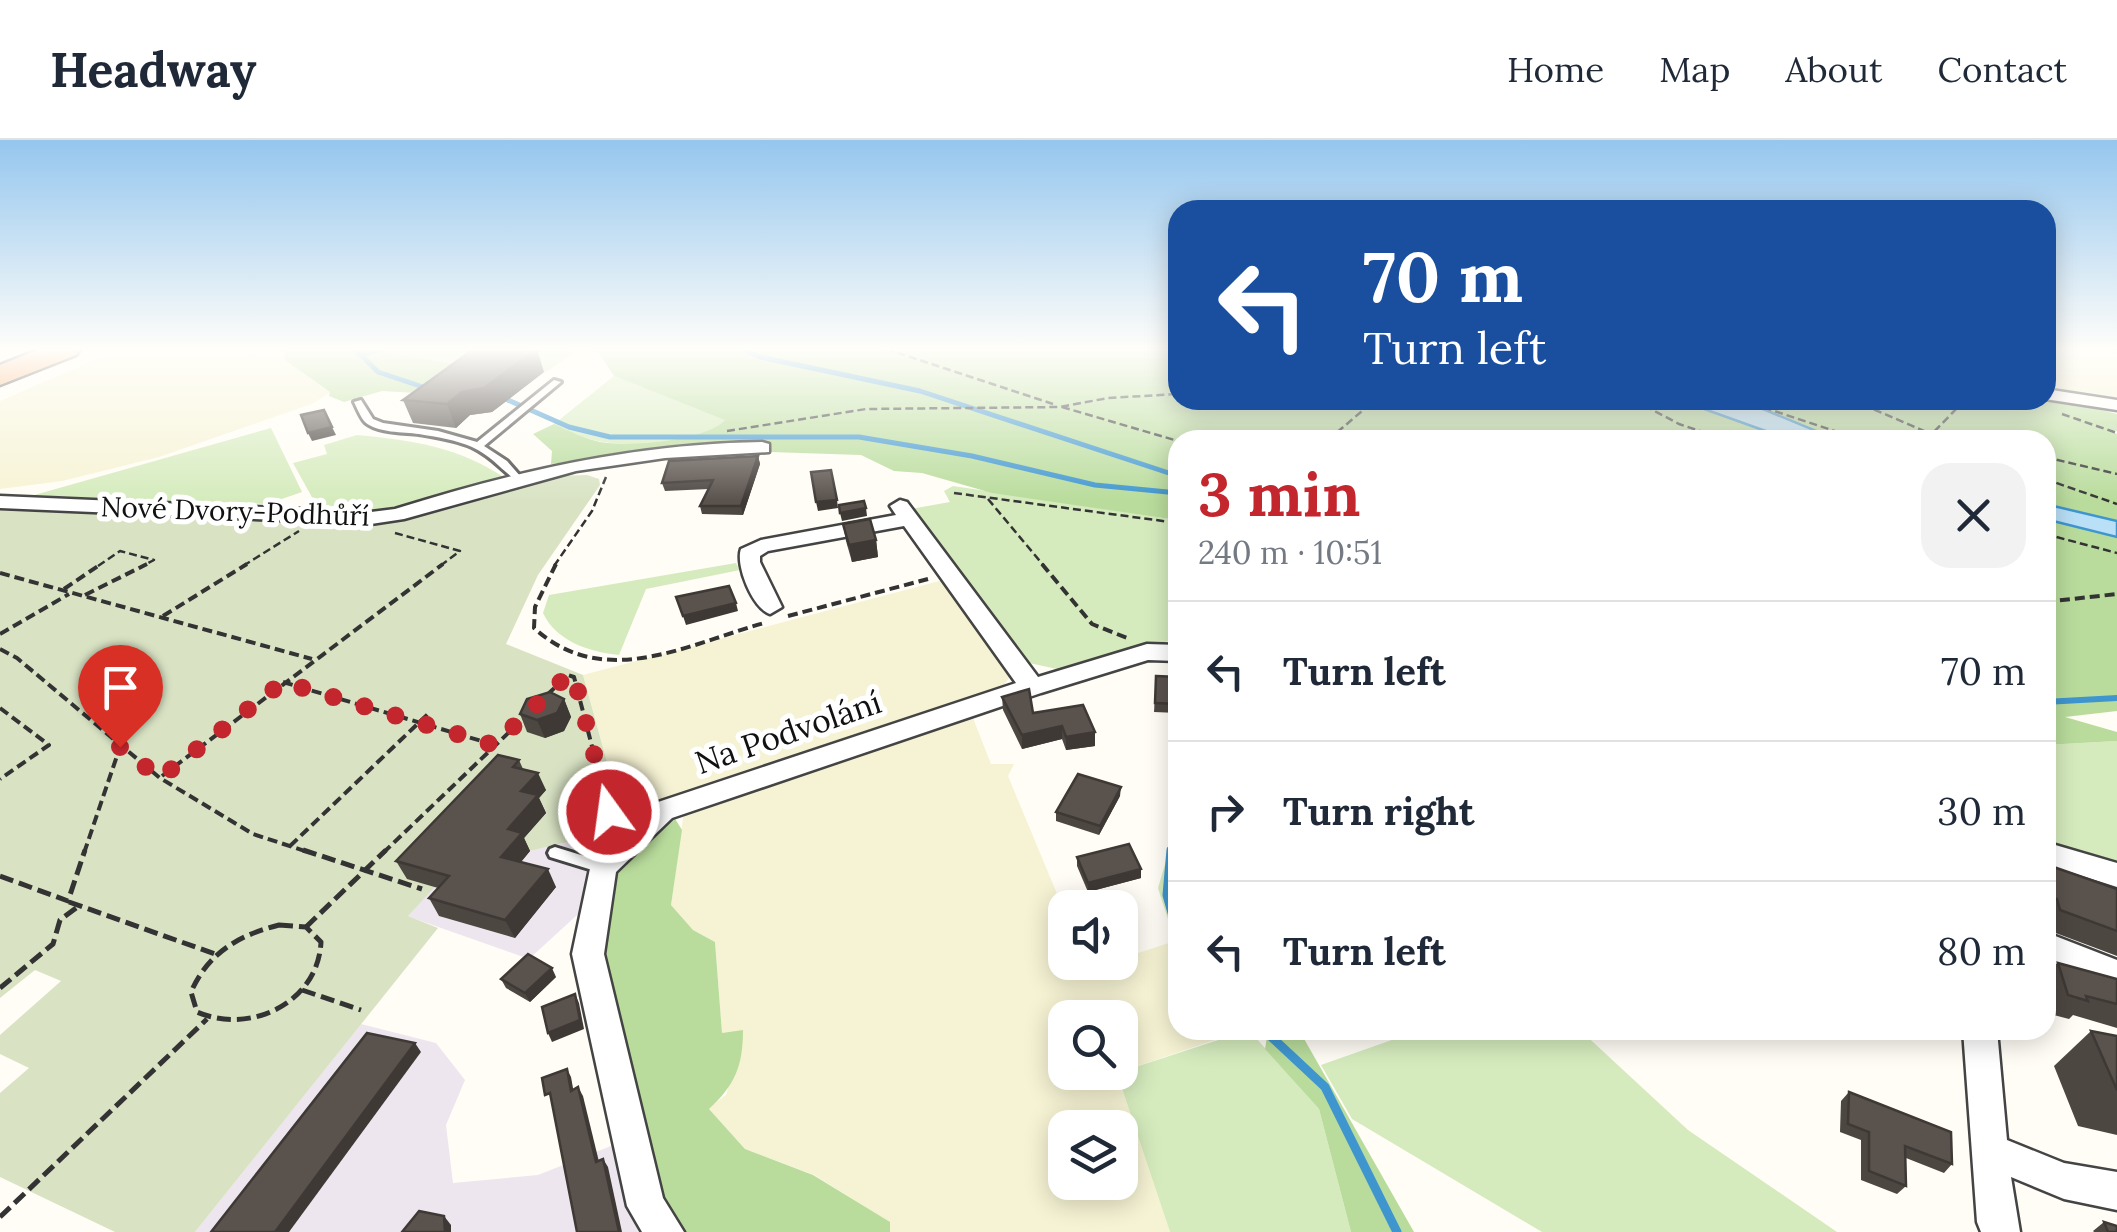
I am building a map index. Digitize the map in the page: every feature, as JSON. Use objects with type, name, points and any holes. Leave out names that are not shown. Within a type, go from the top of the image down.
[{"type":"street","points":[[2084,400],[2117,405]]},
{"type":"street","name":"Nové Dvory-Podhůří","points":[[0,502],[371,518],[397,515],[570,464],[699,447],[762,448]]},
{"type":"street","points":[[770,607],[748,554],[761,546],[905,513],[1032,687],[1148,652],[1168,653]]},
{"type":"street","name":"Na Podvolání","points":[[602,867],[662,811],[1032,687]]},
{"type":"street","points":[[2056,856],[2117,874]]},
{"type":"street","points":[[602,867],[588,954],[628,1114],[646,1206],[664,1232]]},
{"type":"street","points":[[2056,949],[2117,974]]},
{"type":"street","points":[[1981,1040],[1996,1222],[2001,1232]]},
{"type":"street","points":[[1990,1151],[2064,1181],[2117,1191]]},
{"type":"lane","points":[[479,445],[535,400]]},
{"type":"lane","points":[[358,402],[369,421],[381,426],[479,445],[502,457],[516,478]]},
{"type":"lane","points":[[554,852],[602,867]]},
{"type":"path","points":[[1042,400],[1168,438]]},
{"type":"path","points":[[721,432],[866,409],[1060,406],[1096,400]]},
{"type":"path","points":[[1340,430],[1363,410]]},
{"type":"path","points":[[1653,410],[1697,430]]},
{"type":"path","points":[[1770,410],[1832,430]]},
{"type":"path","points":[[1875,410],[1921,430]]},
{"type":"path","points":[[1937,430],[1955,410]]},
{"type":"path","points":[[2058,412],[2117,434]]},
{"type":"path","points":[[2056,460],[2117,474]]},
{"type":"path","points":[[594,471],[606,474],[606,484],[532,610],[534,628],[554,646],[587,660],[627,659],[947,573]]},
{"type":"path","points":[[2056,483],[2117,504]]},
{"type":"path","points":[[954,493],[1168,522]]},
{"type":"path","points":[[988,499],[1092,624],[1134,640]]},
{"type":"path","points":[[160,778],[312,659],[460,552],[370,525],[371,518]]},
{"type":"path","points":[[163,616],[300,530]]},
{"type":"path","points":[[2056,537],[2117,552]]},
{"type":"path","points":[[63,590],[120,552],[154,560],[85,596]]},
{"type":"path","points":[[0,574],[312,659]]},
{"type":"path","points":[[0,634],[72,592]]},
{"type":"path","points":[[2056,601],[2117,594]]},
{"type":"path","points":[[0,649],[17,658],[160,778],[254,834],[422,890]]},
{"type":"path","points":[[543,698],[568,675],[574,676],[609,812]]},
{"type":"path","points":[[283,682],[494,745]]},
{"type":"path","points":[[0,708],[49,745],[0,778]]},
{"type":"path","points":[[306,928],[531,710]]},
{"type":"path","points":[[290,846],[429,714]]},
{"type":"path","points":[[68,901],[120,747]]},
{"type":"path","points":[[0,876],[215,954]]},
{"type":"path","points":[[0,988],[54,944],[60,920],[80,906]]},
{"type":"path","points":[[262,928],[306,928],[316,933],[323,952],[302,990],[254,1018],[220,1022],[197,1012],[191,992],[215,954],[262,928]]},
{"type":"path","points":[[302,990],[361,1010]]},
{"type":"path","points":[[0,1217],[207,1019]]},
{"type":"shaded area","points":[[318,400],[159,457],[62,481],[0,489],[0,401]]},
{"type":"shaded area","points":[[947,579],[1012,674],[997,695],[621,813],[583,675]]},
{"type":"shaded area","points":[[971,713],[991,764],[1014,764],[1008,776],[1055,890],[1048,890],[1048,980],[1138,980],[1138,953],[1168,943],[1168,1040],[1214,1040],[1138,1066],[1138,1000],[1048,1000],[1048,1090],[1126,1090],[1132,1110],[1048,1110],[1048,1200],[1138,1200],[1138,1130],[1170,1232],[890,1232],[889,1222],[814,1175],[745,1149],[708,1108],[726,1095],[743,1031],[722,1034],[715,942],[693,930],[671,905],[684,811]]},
{"type":"shaded area","points":[[482,835],[530,851],[597,835],[602,859],[588,905],[529,959],[407,916]]},
{"type":"shaded area","points":[[361,1024],[436,1043],[465,1080],[446,1125],[453,1183],[538,1175],[616,1144],[638,1232],[195,1232]]},
{"type":"green space","points":[[584,400],[675,400],[726,420],[684,438],[627,444],[592,440],[554,424]]},
{"type":"green space","points":[[674,400],[1168,400],[1168,410],[1707,410],[1763,430],[1168,430],[1168,519],[992,493],[922,473],[894,471],[861,455],[771,452],[771,446],[707,443],[551,464],[552,451],[533,434],[554,424],[594,441],[629,444],[684,438],[725,420]]},
{"type":"green space","points":[[2056,400],[2061,400],[2117,414],[2117,431],[2108,429],[2117,434],[2117,521],[2056,507],[2056,430],[1814,430],[1765,410],[2056,410]]},
{"type":"green space","points":[[271,428],[302,492],[267,504],[31,496]]},
{"type":"green space","points":[[357,435],[397,439],[452,452],[505,478],[397,512],[318,508],[293,463],[327,454],[324,445]]},
{"type":"green space","points":[[587,475],[599,479],[600,485],[538,575],[506,644],[583,675],[621,813],[597,835],[530,851],[482,836],[408,916],[438,928],[195,1232],[115,1232],[0,1177],[0,1093],[29,1068],[0,1054],[0,1035],[61,981],[35,970],[0,998],[0,507],[368,523],[529,477]]},
{"type":"green space","points":[[953,486],[1168,519],[1168,641],[1057,669],[1020,661],[905,510],[950,502],[944,491]]},
{"type":"green space","points":[[2056,522],[2117,537],[2117,711],[2065,717],[2117,732],[2117,741],[2056,744]]},
{"type":"green space","points":[[736,563],[740,570],[646,589],[619,655],[596,651],[565,638],[543,613],[549,595]]},
{"type":"green space","points":[[2117,741],[2117,871],[2056,852],[2056,744]]},
{"type":"green space","points":[[674,817],[682,830],[671,905],[693,930],[715,942],[722,1033],[743,1030],[736,1074],[709,1109],[745,1149],[813,1175],[890,1222],[890,1232],[680,1232],[653,1193],[617,1005],[598,965],[605,875],[667,818]]},
{"type":"green space","points":[[1168,854],[1168,919],[1158,888]]},
{"type":"green space","points":[[1218,1040],[1258,1040],[1319,1109],[1351,1232],[1170,1232],[1138,1136],[1138,1110],[1129,1110],[1123,1090],[1138,1090],[1138,1066]]},
{"type":"green space","points":[[1266,1040],[1305,1040],[1414,1232],[1351,1232],[1319,1109],[1265,1049]]},
{"type":"green space","points":[[1392,1040],[1591,1040],[1688,1130],[1837,1232],[1542,1232],[1352,1119],[1321,1065]]},
{"type":"water","points":[[1707,410],[1765,410],[1814,430],[1763,430]]},
{"type":"water","points":[[2056,507],[2117,521],[2117,537],[2056,522]]},
{"type":"building","points":[[403,400],[452,400],[447,404]]},
{"type":"building","points":[[324,410],[332,427],[308,433],[301,415]]},
{"type":"building","points":[[758,456],[741,506],[700,506],[713,480],[662,483],[669,461]]},
{"type":"building","points":[[831,470],[837,500],[816,502],[811,472]]},
{"type":"building","points":[[864,501],[866,508],[840,513],[839,505]]},
{"type":"building","points":[[870,519],[876,540],[849,545],[843,524]]},
{"type":"building","points":[[729,586],[736,603],[683,616],[676,597]]},
{"type":"building","points":[[1156,676],[1168,677],[1168,704],[1155,703]]},
{"type":"building","points":[[1029,689],[1033,713],[1083,705],[1095,732],[1066,737],[1062,726],[1022,735],[1002,697]]},
{"type":"building","points":[[550,692],[564,699],[557,713],[537,720],[520,714],[527,699]]},
{"type":"building","points":[[498,755],[519,760],[513,767],[538,773],[521,791],[538,795],[508,829],[522,833],[501,857],[548,869],[505,920],[429,898],[449,876],[396,861]]},
{"type":"building","points":[[1078,774],[1121,787],[1100,826],[1056,812]]},
{"type":"building","points":[[1129,844],[1141,869],[1088,883],[1077,857]]},
{"type":"building","points":[[2056,868],[2117,889],[2117,931],[2060,910]]},
{"type":"building","points":[[528,954],[552,968],[525,993],[501,979]]},
{"type":"building","points":[[2058,963],[2117,979],[2117,1004],[2068,995]]},
{"type":"building","points":[[575,994],[580,1020],[548,1033],[542,1007]]},
{"type":"building","points":[[2091,1031],[2117,1036],[2117,1090]]},
{"type":"building","points":[[367,1033],[415,1043],[275,1232],[211,1232]]},
{"type":"building","points":[[567,1069],[571,1091],[578,1087],[596,1162],[603,1159],[619,1232],[577,1232],[550,1093],[545,1095],[542,1078]]},
{"type":"building","points":[[1849,1092],[1951,1132],[1952,1164],[1905,1146],[1906,1186],[1869,1171],[1869,1132],[1848,1124]]},
{"type":"building","points":[[419,1211],[444,1216],[445,1232],[402,1232]]},
{"type":"building","points":[[2104,1222],[2117,1226],[2117,1232],[2108,1232]]},
{"type":"waterway","points":[[508,400],[569,427],[610,437],[859,437],[972,456],[1095,485],[1168,492]]},
{"type":"waterway","points":[[947,400],[1168,473]]},
{"type":"waterway","points":[[2056,701],[2117,698]]},
{"type":"waterway","points":[[1168,884],[1168,899]]},
{"type":"waterway","points":[[1275,1040],[1325,1087],[1397,1232]]},
{"type":"route","points":[[120,747],[160,778],[283,682],[494,745],[568,675],[574,676],[609,812]]}]
